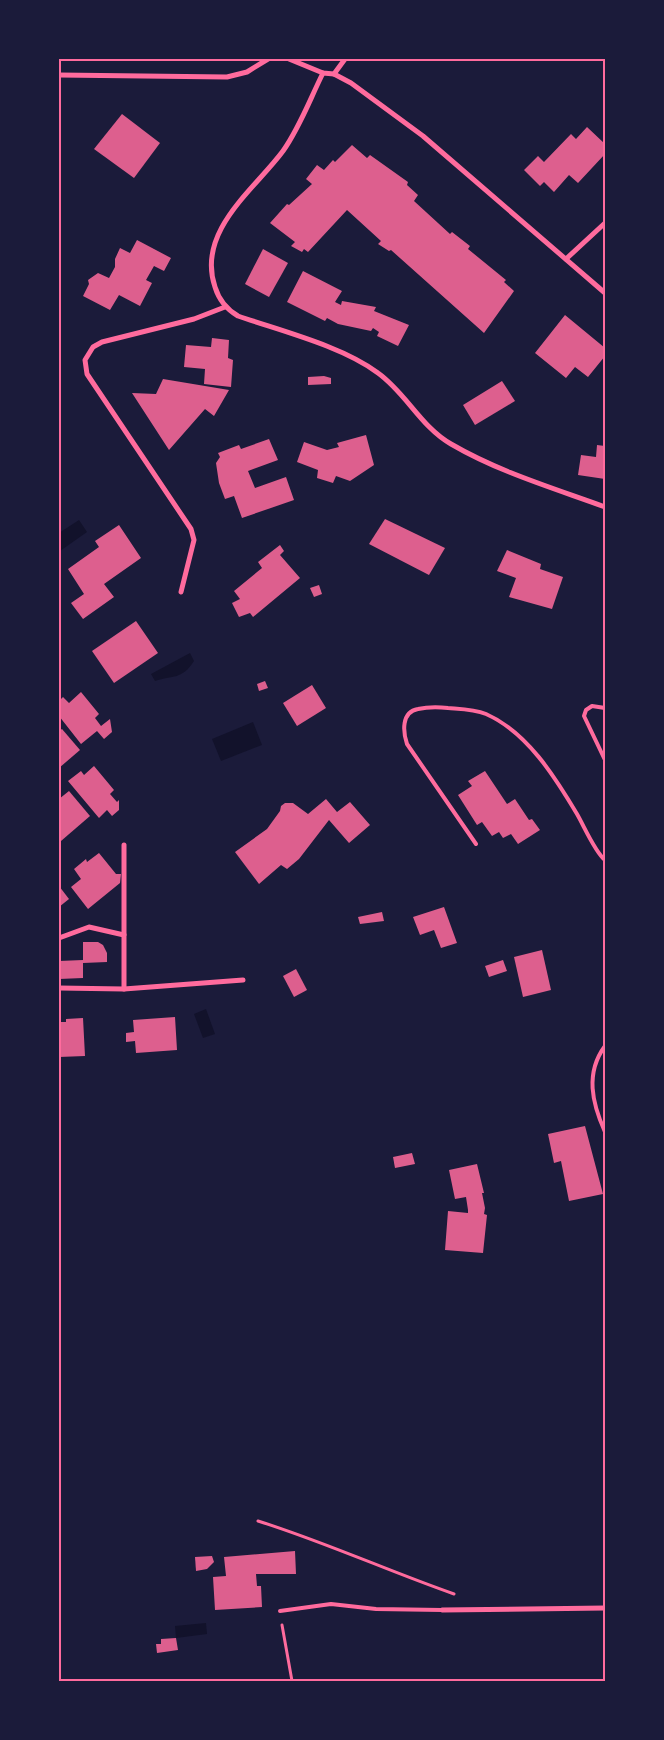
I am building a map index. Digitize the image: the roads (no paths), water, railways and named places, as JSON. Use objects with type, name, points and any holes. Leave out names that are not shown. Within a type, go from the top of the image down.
[{"type":"street","points":[[59,75],[227,77],[247,72],[268,59]]},
{"type":"street","points":[[288,59],[323,73],[334,74],[351,83],[423,136],[605,293]]},
{"type":"street","points":[[334,74],[345,59]]},
{"type":"street","points":[[323,73],[292,137],[232,210],[223,224],[216,243],[212,278],[217,294],[225,307],[238,316],[342,353],[368,366],[389,381],[434,431],[458,448],[500,469],[605,507]]},
{"type":"street","points":[[566,259],[605,223]]},
{"type":"street","points":[[181,592],[194,540],[191,529],[87,374],[85,360],[94,347],[102,342],[194,319],[225,307]]},
{"type":"street","points":[[124,845],[124,990]]},
{"type":"street","points":[[59,938],[89,927],[124,934]]},
{"type":"street","points":[[59,988],[124,990],[243,980]]},
{"type":"street","points":[[442,1610],[605,1608]]},
{"type":"lane","points":[[605,708],[592,706],[586,710],[584,716],[605,760]]},
{"type":"lane","points":[[476,844],[407,744],[404,734],[405,721],[409,713],[417,709],[467,709],[486,714],[513,731],[524,740],[564,791],[605,860]]},
{"type":"lane","points":[[605,1046],[596,1064],[592,1088],[599,1119],[605,1132]]},
{"type":"lane","points":[[280,1611],[331,1604],[376,1609],[442,1610]]}]
